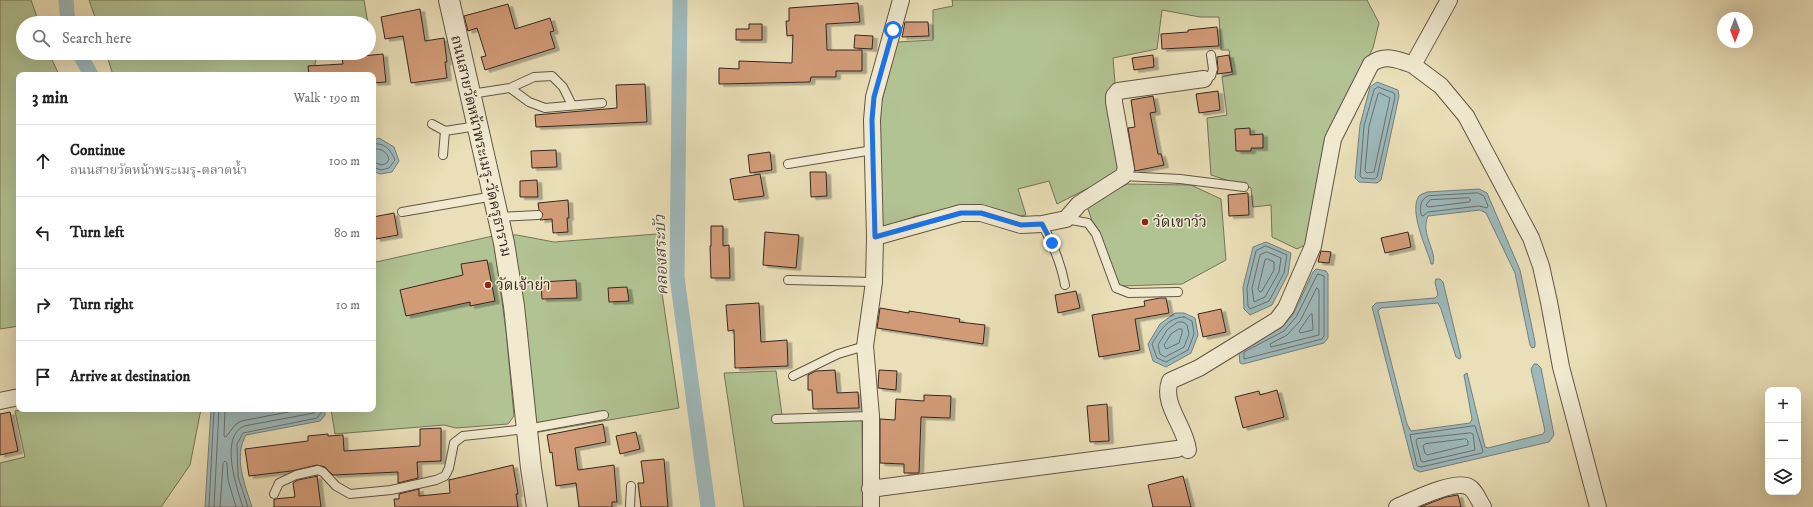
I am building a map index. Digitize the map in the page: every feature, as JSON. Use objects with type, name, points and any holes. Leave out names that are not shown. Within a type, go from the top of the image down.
[{"type":"street","name":"ถนนสายวัดหน้าพระเมรุ-วัดครุธาราม","points":[[449,0],[499,217],[514,306],[537,507]]},
{"type":"street","points":[[871,507],[871,416],[865,346],[874,282],[875,237],[872,120],[874,97],[901,0]]},
{"type":"street","points":[[1413,65],[1449,0]]},
{"type":"street","points":[[870,489],[1182,450],[1187,441],[1168,398],[1168,387],[1170,381],[1199,368],[1277,320],[1286,308],[1314,246],[1333,139],[1371,64],[1377,59],[1386,57],[1396,58],[1413,65],[1441,86],[1466,116],[1531,238],[1541,266],[1561,367],[1598,507]]},
{"type":"street","points":[[875,237],[961,213],[981,213],[1021,225],[1042,224],[1066,219],[1079,204],[1123,176],[1126,168],[1126,160],[1114,96],[1118,91],[1204,79]]},
{"type":"street","points":[[0,401],[16,398]]},
{"type":"street","points":[[1397,507],[1451,486],[1466,485],[1471,488],[1483,507]]},
{"type":"lane","points":[[1204,79],[1211,76],[1214,70],[1211,55]]},
{"type":"lane","points":[[470,94],[510,88],[534,77],[552,76],[563,87],[572,105]]},
{"type":"lane","points":[[510,88],[529,102],[545,108],[602,102]]},
{"type":"lane","points":[[432,124],[445,131],[477,126]]},
{"type":"lane","points":[[443,156],[445,131]]},
{"type":"lane","points":[[788,164],[873,150]]},
{"type":"lane","points":[[1123,176],[1180,179],[1244,187]]},
{"type":"lane","points":[[402,212],[494,196]]},
{"type":"lane","points":[[499,217],[538,215]]},
{"type":"lane","points":[[1066,219],[1088,223],[1096,234],[1116,288],[1129,293],[1178,292]]},
{"type":"lane","points":[[1042,224],[1055,250],[1062,270],[1065,285]]},
{"type":"lane","points":[[788,280],[874,282]]},
{"type":"lane","points":[[793,376],[838,354],[865,346]]},
{"type":"lane","points":[[274,494],[279,483],[296,475],[318,470],[323,472],[336,486],[350,494],[391,490],[436,480],[445,476],[449,468],[454,444],[463,436],[527,429],[604,415]]},
{"type":"lane","points":[[776,419],[871,416]]},
{"type":"lane","points":[[630,507],[631,486]]},
{"type":"green space","points":[[0,0],[31,0],[37,16],[16,16],[16,60],[52,60],[58,72],[16,72],[16,326],[0,329]]},
{"type":"green space","points":[[89,0],[364,0],[367,16],[95,16]]},
{"type":"green space","points":[[952,0],[1367,0],[1379,23],[1373,48],[1324,142],[1312,237],[1309,243],[1297,249],[1272,237],[1271,205],[1253,207],[1251,188],[1211,175],[1207,118],[1227,115],[1222,77],[1233,74],[1229,50],[1221,50],[1219,17],[1200,17],[1162,10],[1157,49],[1113,58],[1115,83],[1107,100],[1119,162],[1116,174],[1057,204],[1049,181],[1018,189],[1026,215],[1007,218],[981,205],[916,216],[880,229],[877,120],[897,42],[933,40],[933,10],[953,6]]},
{"type":"green space","points":[[108,60],[316,60],[314,72],[112,72]]},
{"type":"green space","points":[[1127,184],[1191,185],[1221,199],[1226,260],[1182,284],[1121,286],[1109,272],[1087,206]]},
{"type":"green space","points":[[657,234],[661,286],[679,408],[533,433],[513,235],[554,242]]},
{"type":"green space","points":[[493,236],[506,331],[514,416],[508,424],[456,428],[444,425],[335,434],[331,412],[376,412],[376,262]]},
{"type":"green space","points":[[776,371],[783,422],[862,420],[863,507],[744,507],[724,373]]},
{"type":"green space","points":[[15,411],[200,412],[190,465],[161,507],[0,507],[0,463],[25,457]]},
{"type":"water","points":[[1377,82],[1398,90],[1399,96],[1381,180],[1377,183],[1359,182],[1355,178],[1360,125],[1370,87]]},
{"type":"water","points":[[379,138],[394,147],[399,161],[392,172],[380,174],[376,172],[376,139]]},
{"type":"water","points":[[1479,189],[1487,193],[1520,270],[1535,347],[1532,348],[1530,345],[1515,273],[1486,213],[1480,210],[1428,216],[1426,229],[1434,259],[1433,264],[1431,264],[1417,218],[1416,202],[1419,196],[1427,192]]},
{"type":"water","points":[[1266,242],[1291,253],[1288,274],[1272,305],[1250,315],[1244,309],[1243,287],[1253,247]]},
{"type":"water","points":[[1316,269],[1326,271],[1328,274],[1328,338],[1324,343],[1243,364],[1240,363],[1239,352],[1241,349],[1281,328],[1293,315],[1313,272]]},
{"type":"water","points":[[1436,279],[1440,279],[1443,282],[1461,357],[1460,359],[1456,357],[1438,303],[1381,308],[1378,311],[1407,424],[1411,431],[1470,423],[1472,419],[1464,375],[1467,373],[1485,447],[1488,448],[1543,434],[1545,431],[1531,369],[1534,364],[1537,364],[1541,368],[1554,435],[1549,442],[1420,472],[1414,469],[1372,307],[1376,303],[1435,298],[1438,295],[1435,282]]},
{"type":"water","points":[[1175,313],[1184,313],[1195,318],[1198,335],[1191,353],[1166,367],[1153,361],[1148,344],[1160,324]]},
{"type":"water","points":[[211,412],[325,412],[325,415],[320,421],[246,435],[240,452],[240,462],[252,507],[205,507]]},
{"type":"building","points":[[858,3],[860,22],[826,24],[827,50],[862,50],[862,71],[836,71],[836,77],[811,77],[810,82],[719,84],[719,68],[739,69],[739,61],[792,63],[793,35],[787,36],[786,21],[789,21],[789,8]]},
{"type":"building","points":[[508,4],[515,29],[550,18],[554,31],[550,32],[555,48],[485,70],[481,57],[486,56],[477,28],[468,31],[464,16]]},
{"type":"building","points":[[420,9],[425,41],[444,38],[447,78],[411,83],[403,36],[385,39],[381,17]]},
{"type":"building","points":[[905,22],[928,22],[929,36],[902,37]]},
{"type":"building","points":[[749,24],[762,24],[762,40],[736,40],[736,29],[749,29]]},
{"type":"building","points":[[1217,27],[1219,46],[1162,49],[1161,34],[1188,32],[1188,30]]},
{"type":"building","points":[[855,35],[873,36],[872,49],[854,48]]},
{"type":"building","points":[[383,54],[386,82],[376,83],[376,72],[309,72],[308,66],[343,64],[342,60],[376,60],[376,55]]},
{"type":"building","points":[[1153,55],[1154,67],[1134,70],[1132,58]]},
{"type":"building","points":[[1229,55],[1232,72],[1217,74],[1217,57]]},
{"type":"building","points":[[645,84],[647,122],[536,127],[535,115],[617,108],[616,85]]},
{"type":"building","points":[[1218,91],[1220,110],[1199,113],[1196,94]]},
{"type":"building","points":[[1153,96],[1156,112],[1150,113],[1158,154],[1161,154],[1164,165],[1135,171],[1128,128],[1135,127],[1131,100]]},
{"type":"building","points":[[1250,128],[1250,135],[1263,134],[1263,148],[1251,148],[1251,151],[1236,151],[1235,129]]},
{"type":"building","points":[[556,150],[557,167],[532,168],[531,151]]},
{"type":"building","points":[[770,152],[772,170],[750,173],[748,155]]},
{"type":"building","points":[[810,172],[826,172],[827,196],[811,197]]},
{"type":"building","points":[[760,174],[764,196],[734,200],[730,179]]},
{"type":"building","points":[[537,180],[538,197],[520,197],[520,181]]},
{"type":"building","points":[[1248,193],[1249,215],[1229,216],[1228,195]]},
{"type":"building","points":[[568,200],[568,232],[553,233],[552,219],[540,220],[543,214],[539,210],[538,203]]},
{"type":"building","points":[[394,213],[398,235],[376,239],[376,216]]},
{"type":"building","points":[[711,226],[723,226],[723,246],[729,245],[730,278],[711,278]]},
{"type":"building","points":[[765,232],[799,235],[796,268],[763,265]]},
{"type":"building","points":[[1408,232],[1411,247],[1385,253],[1381,238]]},
{"type":"building","points":[[1321,251],[1331,252],[1329,263],[1318,262]]},
{"type":"building","points":[[487,260],[495,301],[470,306],[470,302],[406,316],[400,290],[463,275],[461,264]]},
{"type":"building","points":[[576,280],[577,298],[542,299],[541,282]]},
{"type":"building","points":[[627,287],[629,301],[609,302],[608,288]]},
{"type":"building","points":[[1076,291],[1080,308],[1058,313],[1055,295]]},
{"type":"building","points":[[1166,298],[1169,313],[1135,319],[1140,350],[1099,357],[1092,315],[1145,306],[1144,301]]},
{"type":"building","points":[[759,303],[761,342],[787,340],[788,366],[735,368],[734,330],[728,331],[726,305]]},
{"type":"building","points":[[880,308],[960,319],[959,322],[985,325],[983,344],[877,328]]},
{"type":"building","points":[[1221,309],[1226,332],[1203,337],[1198,314]]},
{"type":"building","points":[[835,370],[837,393],[858,392],[859,408],[813,409],[812,390],[808,390],[808,375],[816,371]]},
{"type":"building","points":[[879,370],[897,371],[896,390],[878,388]]},
{"type":"building","points":[[1277,390],[1284,417],[1243,428],[1235,397],[1259,391],[1260,395]]},
{"type":"building","points":[[924,395],[951,396],[950,418],[921,417],[919,473],[904,473],[904,464],[880,463],[880,419],[895,420],[896,399],[924,401]]},
{"type":"building","points":[[1107,404],[1109,441],[1090,442],[1087,406]]},
{"type":"building","points":[[10,412],[18,451],[0,455],[0,414]]},
{"type":"building","points":[[603,424],[606,442],[575,448],[578,470],[614,465],[617,502],[612,502],[612,507],[579,507],[576,483],[556,486],[552,452],[550,453],[547,435]]},
{"type":"building","points":[[441,428],[441,461],[417,462],[418,478],[398,483],[398,472],[333,475],[325,467],[317,465],[291,471],[249,476],[245,449],[308,441],[308,436],[328,434],[328,436],[343,435],[344,451],[420,446],[420,429]]},
{"type":"building","points":[[636,432],[640,449],[620,454],[616,436]]},
{"type":"building","points":[[664,459],[668,507],[641,507],[638,483],[644,483],[641,461]]},
{"type":"building","points":[[513,465],[518,494],[516,494],[518,507],[395,507],[394,499],[399,499],[399,494],[419,489],[419,496],[450,493],[449,480]]},
{"type":"building","points":[[317,476],[321,507],[274,507],[274,499],[295,497],[293,483],[298,480]]},
{"type":"building","points":[[1183,476],[1191,507],[1153,507],[1148,485]]},
{"type":"building","points":[[1458,495],[1461,507],[1420,507],[1446,497]]},
{"type":"waterway","points":[[66,0],[67,16]]},
{"type":"waterway","name":"คลองสระบัว","points":[[680,0],[677,277],[708,507]]},
{"type":"waterway","points":[[83,60],[89,72]]},
{"type":"place","name":"วัดเขาวัว","points":[[1145,222]]},
{"type":"place","name":"วัดเจ้าย่า","points":[[488,285]]},
{"type":"route","points":[[893,30],[874,97],[872,120],[875,237],[961,213],[981,213],[1021,225],[1042,224],[1052,243]]}]
